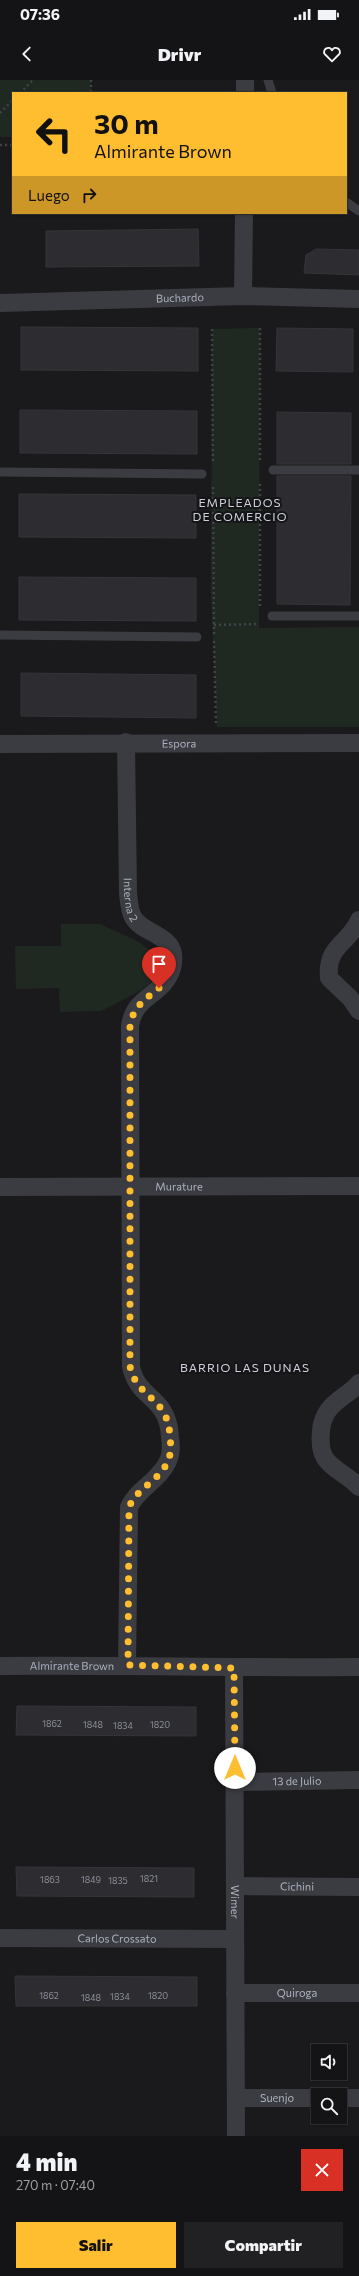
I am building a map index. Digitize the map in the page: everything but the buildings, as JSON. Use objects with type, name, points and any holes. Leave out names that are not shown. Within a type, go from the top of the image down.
[{"type":"street","points":[[245,80],[245,92]]},
{"type":"street","points":[[243,296],[244,214]]},
{"type":"street","name":"Buchardo","points":[[0,303],[243,296],[359,299]]},
{"type":"street","name":"Espora","points":[[0,744],[126,742],[359,743]]},
{"type":"street","name":"Interna 2","points":[[126,742],[128,893],[130,909],[133,917],[138,922],[164,940],[171,948],[173,957],[172,969],[166,981],[136,1008],[132,1016],[130,1366],[133,1377],[139,1388],[151,1396],[164,1410],[169,1422],[170,1440],[169,1460],[163,1470],[132,1500],[129,1507],[128,1665]]},
{"type":"street","points":[[359,920],[335,948],[328,964],[329,978],[350,998],[359,1011]]},
{"type":"street","name":"Murature","points":[[0,1187],[130,1188],[359,1186]]},
{"type":"street","points":[[359,1383],[328,1410],[321,1425],[320,1442],[323,1455],[330,1464],[359,1487]]},
{"type":"street","name":"Almirante Brown","points":[[0,1666],[128,1665],[234,1668],[359,1666]]},
{"type":"street","name":"Wimer","points":[[234,1668],[236,2136]]},
{"type":"street","name":"13 de Julio","points":[[235,1782],[359,1780]]},
{"type":"street","name":"Cichini","points":[[235,1886],[359,1887]]},
{"type":"street","name":"Carlos Crossato","points":[[0,1938],[235,1939]]},
{"type":"street","name":"Quiroga","points":[[235,1993],[359,1993]]},
{"type":"street","name":"Suenjo","points":[[236,2098],[311,2098]]},
{"type":"street","points":[[347,2098],[359,2098]]},
{"type":"lane","points":[[268,80],[272,92]]},
{"type":"lane","points":[[347,203],[359,211]]},
{"type":"lane","points":[[273,470],[359,470]]},
{"type":"lane","points":[[0,472],[202,474]]},
{"type":"lane","points":[[272,616],[359,616]]},
{"type":"lane","points":[[0,635],[197,637]]},
{"type":"path","points":[[21,92],[33,80]]},
{"type":"path","points":[[91,80],[91,92]]},
{"type":"path","points":[[0,113],[12,101]]},
{"type":"path","points":[[0,145],[12,145]]},
{"type":"path","points":[[212,329],[213,465]]},
{"type":"path","points":[[213,481],[216,742]]},
{"type":"shaded area","points":[[0,80],[91,80],[91,92],[12,92],[12,137],[0,137]]},
{"type":"shaded area","points":[[260,328],[259,628],[359,627],[359,727],[217,727],[211,594],[212,329]]},
{"type":"shaded area","points":[[61,924],[100,924],[139,942],[154,954],[159,964],[156,978],[140,991],[101,1011],[60,1012],[59,988],[16,989],[15,946],[61,946]]},
{"type":"district","name":"EMPLEADOS DE COMERCIO","points":[[240,510]]},
{"type":"district","name":"BARRIO LAS DUNAS","points":[[245,1368]]},
{"type":"route","points":[[159,988],[136,1008],[132,1016],[130,1026],[130,1366],[133,1377],[139,1388],[151,1396],[164,1410],[169,1422],[170,1440],[169,1460],[163,1470],[132,1500],[129,1507],[128,1665],[234,1668],[235,1768]]}]
